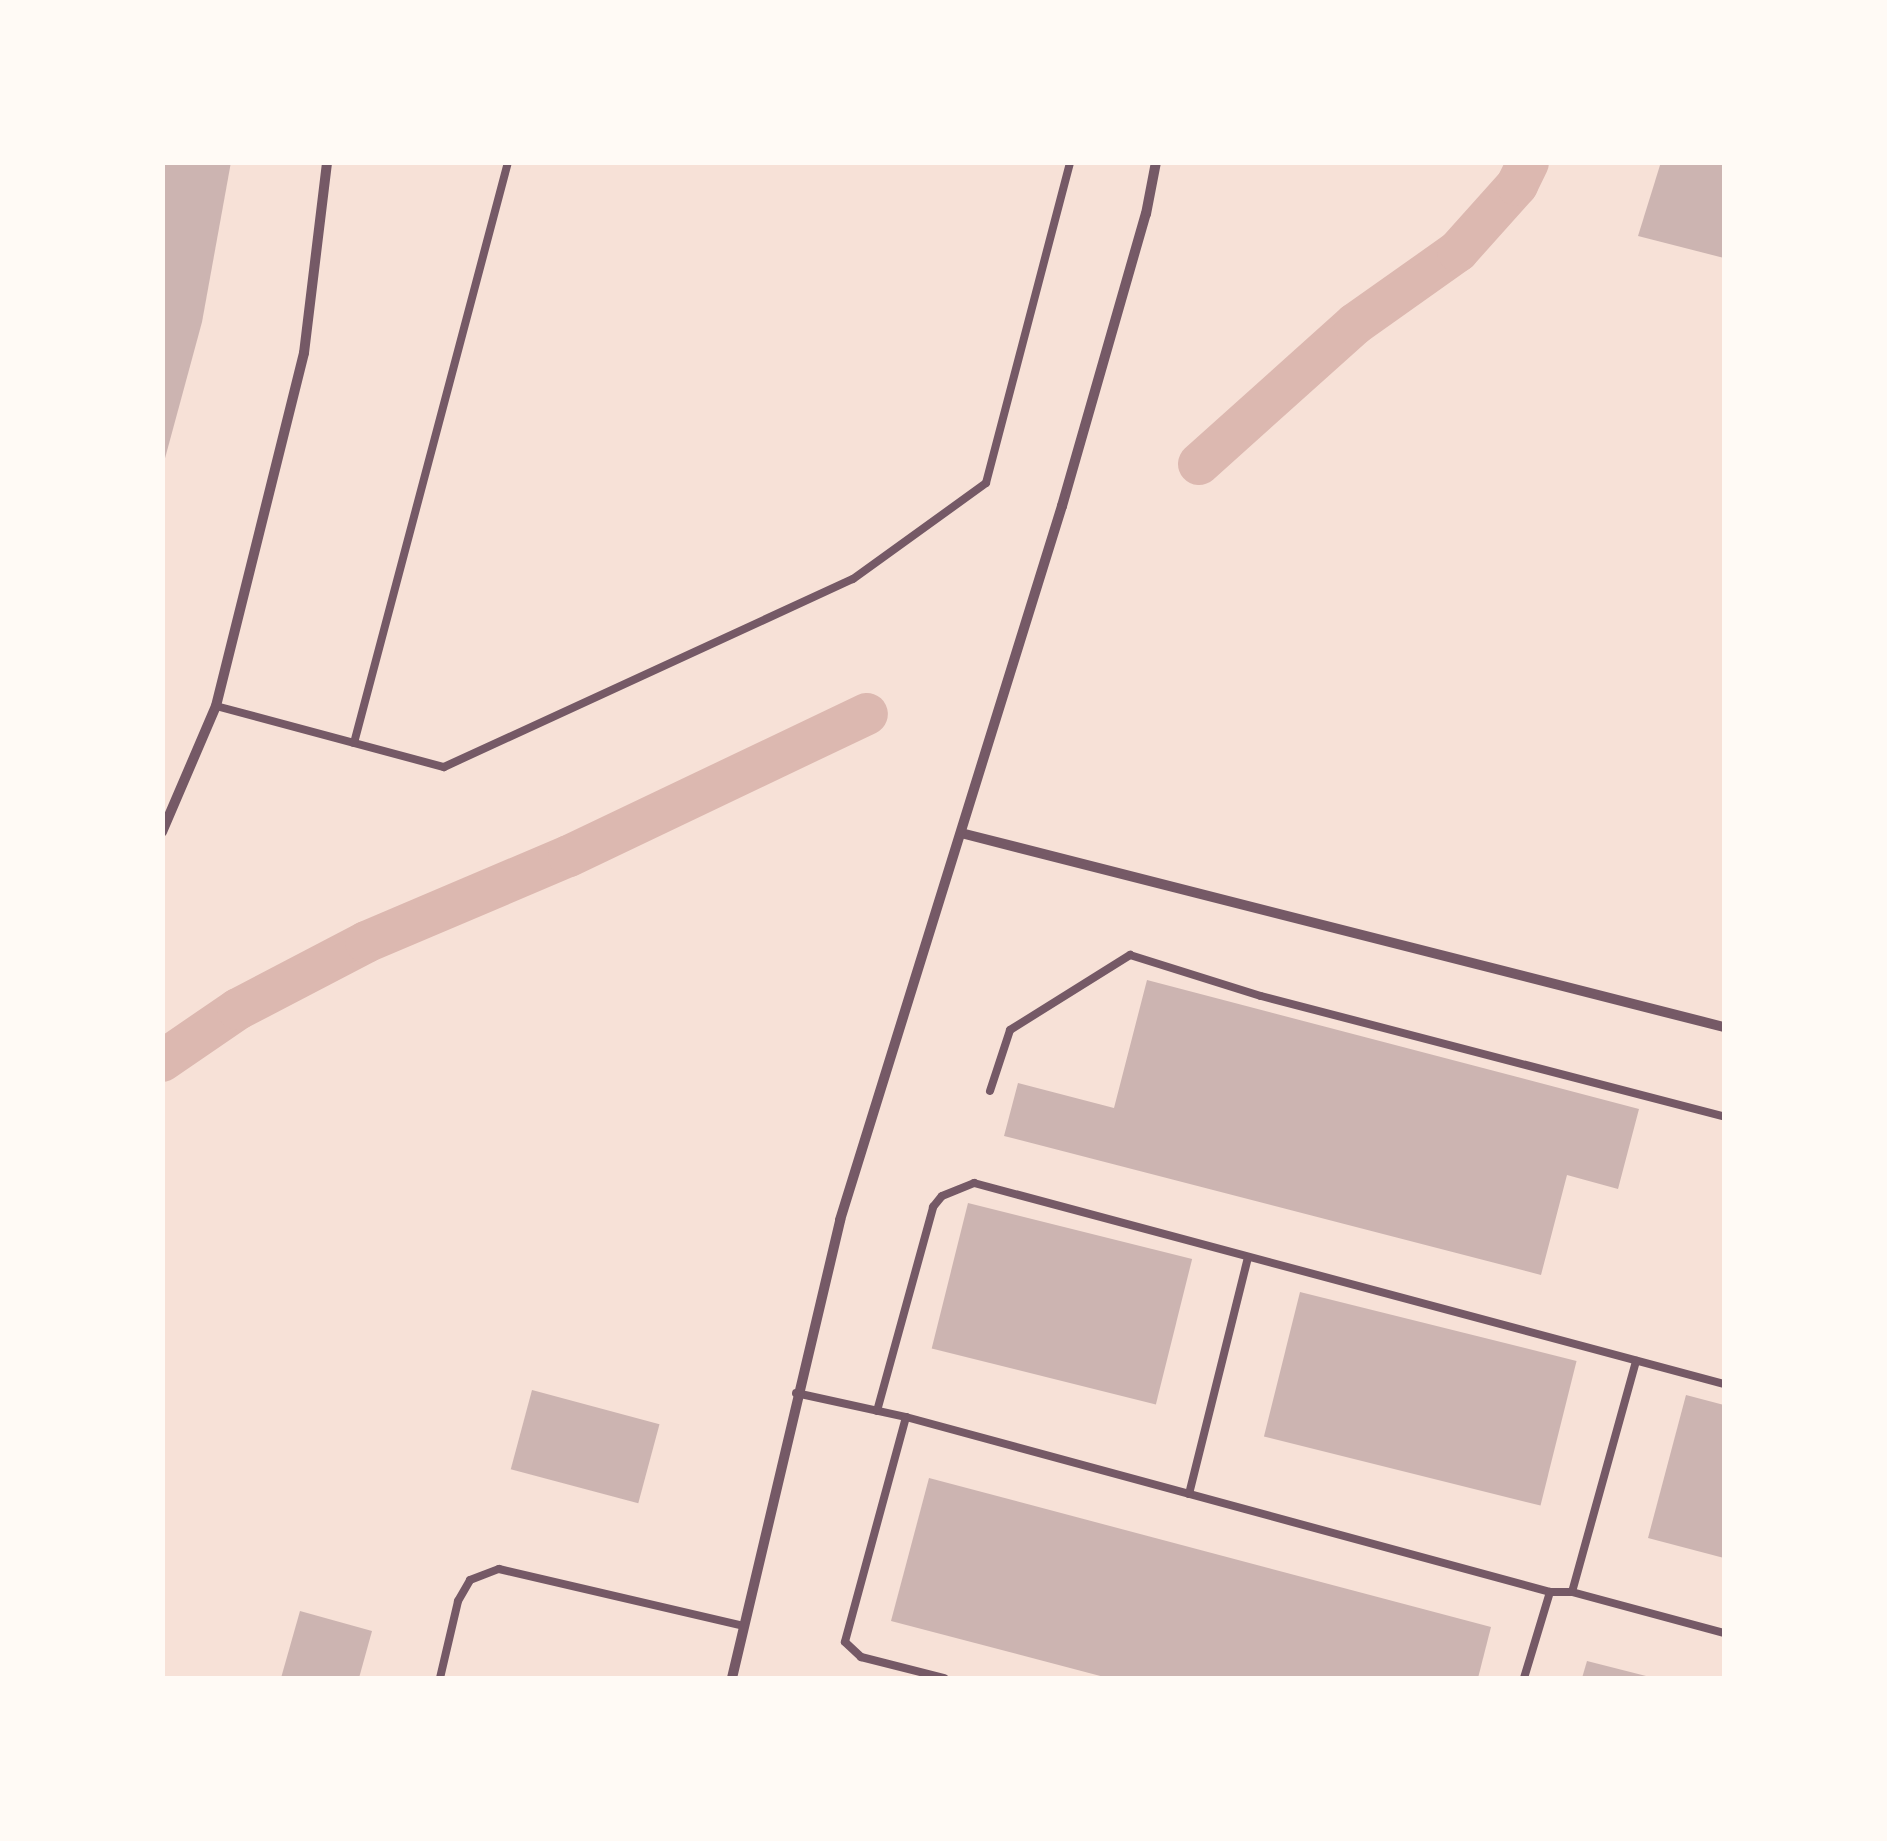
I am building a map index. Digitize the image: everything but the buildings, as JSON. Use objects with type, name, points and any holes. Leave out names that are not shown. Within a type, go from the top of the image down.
[{"type":"street","points":[[162,832],[216,706],[304,352],[327,162]]},
{"type":"street","points":[[732,1678],[796,1393],[840,1220],[1112,336],[1156,162]]},
{"type":"street","points":[[960,833],[1724,1026]]},
{"type":"lane","points":[[354,743],[508,162]]},
{"type":"lane","points":[[216,706],[444,767],[853,579],[986,483],[1070,162]]},
{"type":"lane","points":[[990,1090],[1010,1030],[1130,955],[1278,1001],[1724,1118]]},
{"type":"lane","points":[[878,1411],[933,1207],[942,1196],[974,1184],[1724,1384]]},
{"type":"lane","points":[[1189,1494],[1248,1257]]},
{"type":"lane","points":[[1572,1592],[1636,1361]]},
{"type":"lane","points":[[796,1393],[906,1417],[1550,1592],[1572,1592],[1724,1633]]},
{"type":"lane","points":[[906,1417],[846,1642],[861,1657],[944,1678]]},
{"type":"lane","points":[[440,1678],[458,1602],[470,1580],[499,1569],[744,1626]]},
{"type":"lane","points":[[1524,1678],[1550,1592]]},
{"type":"waterway","points":[[1199,464],[1355,324],[1458,251],[1517,185],[1528,162]]},
{"type":"waterway","points":[[162,1061],[238,1009],[366,942],[569,856],[867,714]]}]
